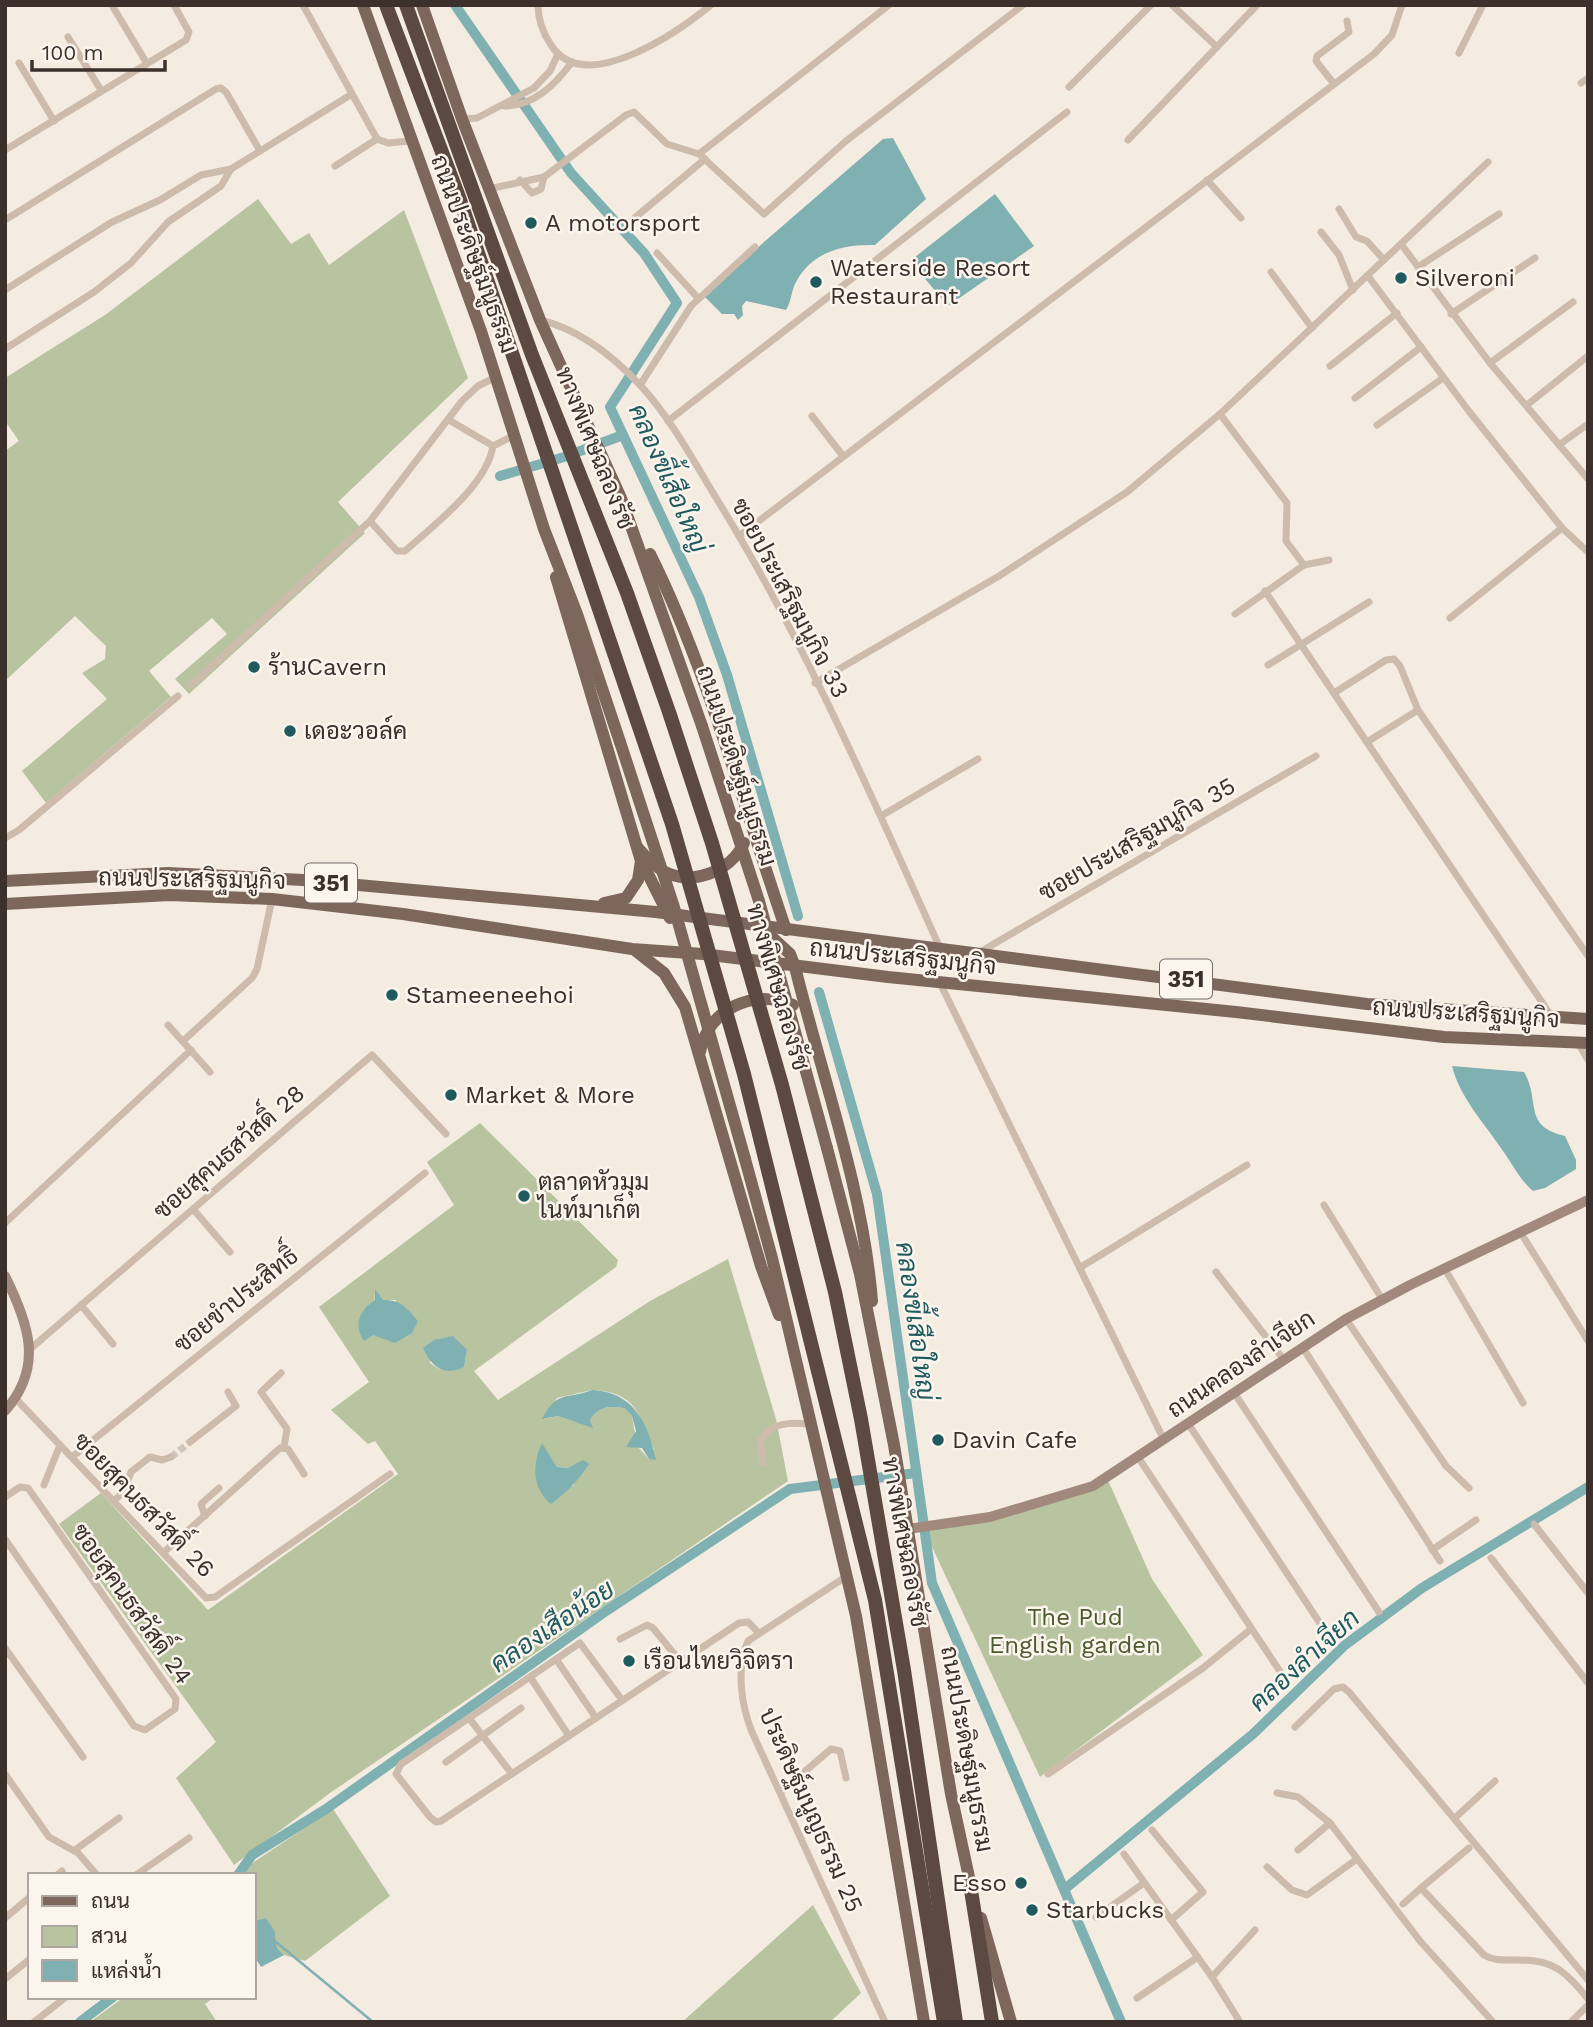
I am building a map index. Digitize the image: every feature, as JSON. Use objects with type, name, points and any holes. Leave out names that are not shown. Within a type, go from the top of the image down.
[{"type":"highway","name":"ทางพิเศษฉลองรัช","points":[[386,5],[463,209],[671,824],[744,1074],[875,1600],[944,2022]]},
{"type":"highway","name":"ทางพิเศษฉลองรัช","points":[[406,5],[532,355],[628,593],[712,843],[782,1085],[835,1292],[861,1419],[904,1670],[956,2022]]},
{"type":"highway","points":[[970,1884],[992,2022]]},
{"type":"main road","name":"ถนนประดิษฐ์มนูธรรม","points":[[363,5],[496,377],[544,530],[577,614],[621,741],[677,917],[745,1159],[775,1270],[793,1359],[848,1576],[872,1700],[924,2022]]},
{"type":"main road","name":"ถนนประดิษฐ์มนูธรรม","points":[[422,5],[462,119],[540,320],[621,498],[702,726],[759,901],[860,1274],[899,1475],[919,1528],[951,1794],[970,1884],[1011,2022]]},
{"type":"main road","points":[[621,498],[669,595],[786,930]]},
{"type":"main road","points":[[544,530],[575,646],[641,861],[667,914],[691,944],[703,954]]},
{"type":"main road","points":[[637,847],[666,872],[696,876],[713,872],[728,865],[744,842],[744,808]]},
{"type":"main road","points":[[590,906],[626,898],[638,880],[641,861]]},
{"type":"main road","name":"ถนนประเสริฐมนูกิจ","points":[[5,881],[202,874],[590,906],[1367,1004],[1588,1019]]},
{"type":"main road","name":"ถนนประเสริฐมนูกิจ","points":[[5,904],[169,895],[272,899],[403,915],[632,949],[703,954],[940,983],[1178,1006],[1444,1037],[1583,1043]]},
{"type":"main road","points":[[757,925],[781,943],[795,967],[848,1165],[870,1273],[877,1363]]},
{"type":"main road","points":[[632,949],[660,968],[676,990],[700,1054],[761,1266],[793,1359]]},
{"type":"main road","points":[[700,1054],[708,1027],[728,1009],[748,1002],[784,1001],[795,1006],[808,1020]]},
{"type":"street","points":[[6,148],[190,36],[174,5]]},
{"type":"street","points":[[303,5],[377,139],[388,143],[410,141]]},
{"type":"street","points":[[538,5],[542,30],[558,54],[572,62],[603,62],[630,56],[677,32],[711,5]]},
{"type":"street","points":[[631,221],[702,156],[889,5]]},
{"type":"street","points":[[489,189],[520,180],[544,177],[626,115],[634,112],[667,144],[702,156],[764,214],[846,141],[1023,5]]},
{"type":"street","points":[[1069,87],[1150,5]]},
{"type":"street","points":[[1172,5],[1217,47]]},
{"type":"street","points":[[1128,140],[1257,5]]},
{"type":"street","points":[[739,536],[1383,45],[1392,35],[1402,5]]},
{"type":"street","points":[[1459,53],[1483,5]]},
{"type":"street","points":[[113,7],[146,62]]},
{"type":"street","points":[[1334,83],[1316,61],[1317,56],[1349,32],[1347,21]]},
{"type":"street","points":[[68,37],[101,90]]},
{"type":"street","points":[[462,119],[477,118],[504,106],[512,98],[541,82],[558,54]]},
{"type":"street","points":[[504,106],[518,106],[528,102],[549,88],[572,62]]},
{"type":"street","points":[[19,63],[54,121]]},
{"type":"street","points":[[5,220],[216,89],[221,88],[226,92],[260,151]]},
{"type":"street","points":[[5,290],[111,222],[160,200],[201,175],[231,169],[352,94]]},
{"type":"street","points":[[668,421],[1067,112]]},
{"type":"street","points":[[335,166],[377,139]]},
{"type":"street","points":[[815,683],[1061,537],[1127,492],[1220,414],[1488,162]]},
{"type":"street","points":[[5,349],[94,292],[131,263],[168,222],[221,186],[231,169]]},
{"type":"street","points":[[520,180],[532,193],[541,189],[544,177]]},
{"type":"street","points":[[1207,180],[1241,218]]},
{"type":"street","points":[[1339,209],[1356,237],[1367,241],[1384,261]]},
{"type":"street","points":[[1418,267],[1499,214]]},
{"type":"street","points":[[1321,232],[1339,254],[1353,290]]},
{"type":"street","points":[[1401,244],[1451,314],[1588,480]]},
{"type":"street","points":[[640,386],[698,298],[755,247]]},
{"type":"street","points":[[657,253],[698,298]]},
{"type":"street","points":[[1451,314],[1535,258]]},
{"type":"street","points":[[1271,272],[1312,328]]},
{"type":"street","points":[[1368,276],[1398,313],[1443,378],[1562,528],[1588,552]]},
{"type":"street","points":[[1490,363],[1573,302]]},
{"type":"street","points":[[1330,366],[1398,313]]},
{"type":"street","name":"ซอยประเสริฐมนูกิจ 33","points":[[540,320],[557,324],[590,341],[640,386],[668,421],[739,536],[815,683],[881,816],[940,949]]},
{"type":"street","points":[[1355,398],[1421,346]]},
{"type":"street","points":[[1527,405],[1588,356]]},
{"type":"street","points":[[191,685],[370,520],[472,392],[496,377]]},
{"type":"street","points":[[1377,425],[1443,378]]},
{"type":"street","points":[[1220,414],[1287,503],[1286,541],[1304,565]]},
{"type":"street","points":[[812,415],[843,456]]},
{"type":"street","points":[[449,420],[494,446]]},
{"type":"street","points":[[1559,445],[1588,424]]},
{"type":"street","points":[[494,446],[515,435]]},
{"type":"street","points":[[370,520],[397,551],[405,551],[470,489],[492,457],[494,446]]},
{"type":"street","points":[[1450,618],[1562,528]]},
{"type":"street","points":[[1235,614],[1304,565],[1329,560]]},
{"type":"street","points":[[1265,591],[1553,1018]]},
{"type":"street","points":[[1268,665],[1369,602]]},
{"type":"street","points":[[1335,693],[1386,660],[1394,659],[1400,666],[1418,710],[1588,956]]},
{"type":"street","points":[[5,838],[19,830],[178,696]]},
{"type":"street","points":[[1367,742],[1418,710]]},
{"type":"street","name":"ซอยประเสริฐมนูกิจ 35","points":[[976,954],[1316,756]]},
{"type":"street","points":[[881,816],[978,759]]},
{"type":"street","points":[[183,1041],[252,978],[272,899]]},
{"type":"street","points":[[940,983],[1164,1440]]},
{"type":"street","points":[[169,1025],[210,1072]]},
{"type":"street","points":[[1583,1043],[1588,1060]]},
{"type":"street","points":[[5,1223],[191,1050]]},
{"type":"street","name":"ซอยสุคนธสวัสดิ์ 28","points":[[29,1350],[372,1055],[377,1056],[446,1134]]},
{"type":"street","points":[[1081,1267],[1247,1165]]},
{"type":"street","name":"ซอยขำประสิทธิ์","points":[[72,1457],[425,1173]]},
{"type":"street","name":"ถนนคลองลำเจียก","points":[[919,1528],[990,1517],[1085,1489],[1189,1425],[1346,1319],[1588,1200]]},
{"type":"street","points":[[1324,1205],[1382,1299]]},
{"type":"street","points":[[193,1209],[230,1252]]},
{"type":"street","points":[[1521,1233],[1588,1341]]},
{"type":"street","points":[[1445,1269],[1523,1403]]},
{"type":"street","points":[[1216,1272],[1283,1360]]},
{"type":"street","points":[[5,1276],[24,1319],[29,1350],[27,1378],[16,1399],[5,1411]]},
{"type":"street","points":[[81,1306],[113,1344]]},
{"type":"street","points":[[1346,1319],[1446,1466],[1469,1488]]},
{"type":"street","points":[[1303,1348],[1440,1561]]},
{"type":"street","points":[[163,1553],[284,1447],[287,1429],[261,1392],[281,1373]]},
{"type":"street","points":[[190,1442],[236,1406],[228,1392]]},
{"type":"street","points":[[1235,1394],[1379,1612]]},
{"type":"street","name":"ซอยสุคนธสวัสดิ์ 26","points":[[16,1399],[206,1598],[211,1599],[390,1474]]},
{"type":"street","points":[[763,1463],[760,1441],[769,1428],[783,1424],[810,1424]]},
{"type":"street","points":[[1189,1425],[1331,1640]]},
{"type":"street","points":[[44,1485],[60,1445]]},
{"type":"street","points":[[284,1447],[304,1474]]},
{"type":"street","points":[[114,1501],[124,1490],[131,1472],[150,1457],[162,1460],[171,1457]]},
{"type":"street","points":[[1138,1457],[1281,1674]]},
{"type":"street","name":"ซอยสุคนธสวัสดิ์ 24","points":[[5,1497],[20,1487],[28,1488],[176,1699],[175,1709],[145,1730],[134,1726],[5,1539]]},
{"type":"street","points":[[205,1516],[201,1504],[219,1488]]},
{"type":"street","points":[[1432,1550],[1476,1520]]},
{"type":"street","points":[[1534,1524],[1588,1593]]},
{"type":"street","points":[[1491,1558],[1588,1683]]},
{"type":"street","name":"ประดิษฐ์มนูญธรรม 25","points":[[848,1576],[748,1641],[742,1654],[744,1703],[752,1732],[885,2022]]},
{"type":"street","points":[[622,1700],[580,1643],[401,1764],[396,1774],[436,1822],[512,1774],[739,1623],[748,1622],[759,1633]]},
{"type":"street","points":[[620,1639],[647,1625],[653,1628],[680,1661]]},
{"type":"street","points":[[1048,1774],[1203,1668],[1251,1629]]},
{"type":"street","points":[[5,1648],[83,1757]]},
{"type":"street","points":[[556,1659],[596,1718]]},
{"type":"street","points":[[530,1677],[569,1736]]},
{"type":"street","points":[[1295,1727],[1334,1689],[1343,1687],[1455,1817],[1588,1980]]},
{"type":"street","points":[[446,1762],[521,1708]]},
{"type":"street","points":[[469,1718],[512,1774]]},
{"type":"street","points":[[781,1792],[831,1749],[840,1751],[846,1778]]},
{"type":"street","points":[[5,1774],[49,1837],[75,1850],[95,1873]]},
{"type":"street","points":[[1455,1817],[1495,1781]]},
{"type":"street","points":[[1277,1793],[1298,1797],[1330,1823],[1420,1941],[1493,2022]]},
{"type":"street","points":[[75,1850],[119,1818]]},
{"type":"street","points":[[1298,1850],[1330,1823]]},
{"type":"street","points":[[1152,1830],[1203,1892],[1171,1920]]},
{"type":"street","points":[[139,1873],[189,1838]]},
{"type":"street","points":[[1402,1904],[1469,1848]]},
{"type":"street","points":[[1124,1854],[1212,1977],[1240,2022]]},
{"type":"street","points":[[1267,1867],[1292,1890],[1307,1895],[1357,1859]]},
{"type":"street","points":[[1096,1917],[1144,1882]]},
{"type":"street","points":[[1421,1888],[1483,1955],[1491,1959],[1540,1959],[1550,1963],[1588,1999]]},
{"type":"street","points":[[5,1919],[28,1900]]},
{"type":"street","points":[[1212,1977],[1255,1930]]},
{"type":"street","points":[[1137,1998],[1198,1957]]},
{"type":"street","points":[[5,1979],[28,1961]]},
{"type":"street","points":[[34,2022],[63,1999]]},
{"type":"street","points":[[1571,2022],[1588,2005]]},
{"type":"green space","points":[[258,199],[291,244],[309,233],[329,265],[404,210],[468,378],[338,502],[365,533],[189,694],[175,679],[227,634],[212,618],[149,671],[171,697],[46,803],[22,771],[107,699],[82,673],[105,659],[106,646],[75,616],[5,681],[5,451],[19,441],[5,421],[5,378],[105,315]]},
{"type":"green space","points":[[480,1123],[618,1260],[616,1267],[474,1371],[498,1400],[650,1301],[728,1259],[776,1419],[788,1481],[330,1793],[234,1865],[176,1778],[216,1742],[59,1524],[101,1493],[208,1610],[398,1474],[375,1441],[368,1444],[331,1410],[369,1382],[319,1307],[454,1205],[427,1162]],"holes":[[[375,1291],[383,1300],[396,1300],[385,1337],[373,1335]],[[467,1350],[464,1366],[454,1370],[442,1370],[429,1362]],[[592,1390],[619,1395],[640,1416],[654,1449],[649,1459],[637,1446],[632,1416],[624,1408],[609,1407],[601,1410],[590,1420],[592,1427],[558,1416],[544,1419],[557,1398]],[[542,1444],[557,1467],[568,1468],[574,1485],[564,1490],[558,1499]]]},
{"type":"green space","name":"The Pud English garden","points":[[1107,1478],[1152,1579],[1203,1655],[1040,1777],[925,1532]]},
{"type":"green space","points":[[333,1809],[390,1896],[305,1961],[284,1955],[277,1948],[275,1932],[256,1922],[256,1873],[245,1873],[251,1864]]},
{"type":"green space","points":[[813,1905],[861,1993],[830,2022],[682,2022]]},
{"type":"green space","points":[[121,1999],[212,1999],[205,2004],[217,2022],[90,2022]]},
{"type":"water","points":[[893,138],[926,199],[875,245],[839,248],[819,257],[795,284],[786,310],[746,301],[742,306],[743,315],[738,320],[734,314],[722,314],[703,295],[883,139]]},
{"type":"water","points":[[995,194],[1034,246],[948,306],[910,261]]},
{"type":"water","points":[[1452,1066],[1524,1072],[1538,1119],[1552,1132],[1565,1136],[1576,1160],[1576,1169],[1545,1188],[1533,1191],[1520,1177],[1467,1100]]},
{"type":"water","points":[[375,1289],[383,1300],[403,1305],[418,1321],[412,1333],[395,1343],[373,1335],[364,1341],[361,1335],[360,1318],[365,1308],[375,1300]]},
{"type":"water","points":[[453,1336],[467,1350],[464,1367],[444,1370],[434,1365],[423,1348],[434,1340]]},
{"type":"water","points":[[592,1390],[606,1392],[629,1403],[649,1434],[656,1460],[649,1459],[642,1448],[626,1447],[636,1431],[632,1416],[624,1408],[609,1407],[597,1412],[590,1420],[593,1428],[558,1416],[542,1419],[552,1404],[562,1397]]},
{"type":"water","points":[[542,1443],[557,1467],[568,1468],[583,1460],[589,1464],[572,1486],[551,1504],[537,1484],[535,1468]]},
{"type":"water","points":[[266,1918],[275,1932],[277,1948],[284,1955],[261,1967],[256,1959],[256,1920]]},
{"type":"waterway","name":"คลองขี้เสือใหญ่","points":[[455,5],[571,173],[644,253],[677,303],[610,407],[699,597],[727,675],[798,916]]},
{"type":"waterway","points":[[500,476],[564,457],[623,435]]},
{"type":"waterway","name":"คลองขี้เสือใหญ่","points":[[819,992],[877,1194],[932,1583],[1121,2022]]},
{"type":"waterway","name":"คลองเสือน้อย","points":[[239,1873],[252,1855],[326,1809],[606,1611],[790,1489],[916,1473]]},
{"type":"waterway","name":"คลองลำเจียก","points":[[1066,1888],[1253,1734],[1345,1645],[1422,1588],[1588,1487]]},
{"type":"waterway","points":[[276,1942],[373,2022]]},
{"type":"waterway","name":"คลองเสือน้อย","points":[[80,2022],[110,1999]]},
{"type":"tunnel","points":[[171,1457],[190,1442]]},
{"type":"place","name":"A motorsport","points":[[531,223]]},
{"type":"place","name":"Silveroni","points":[[1401,278]]},
{"type":"place","name":"Waterside Resort Restaurant","points":[[816,282]]},
{"type":"place","name":"ร้านCavern","points":[[254,667]]},
{"type":"place","name":"เดอะวอล์ค","points":[[290,731]]},
{"type":"place","name":"Stameeneehoi","points":[[392,995]]},
{"type":"place","name":"Market & More","points":[[451,1095]]},
{"type":"place","name":"ตลาดหัวมุม ไนท์มาเก็ต","points":[[524,1196]]},
{"type":"place","name":"Davin Cafe","points":[[938,1440]]},
{"type":"place","name":"เรือนไทยวิจิตรา","points":[[629,1661]]},
{"type":"place","name":"Esso","points":[[1021,1883]]},
{"type":"place","name":"Starbucks","points":[[1032,1910]]}]
